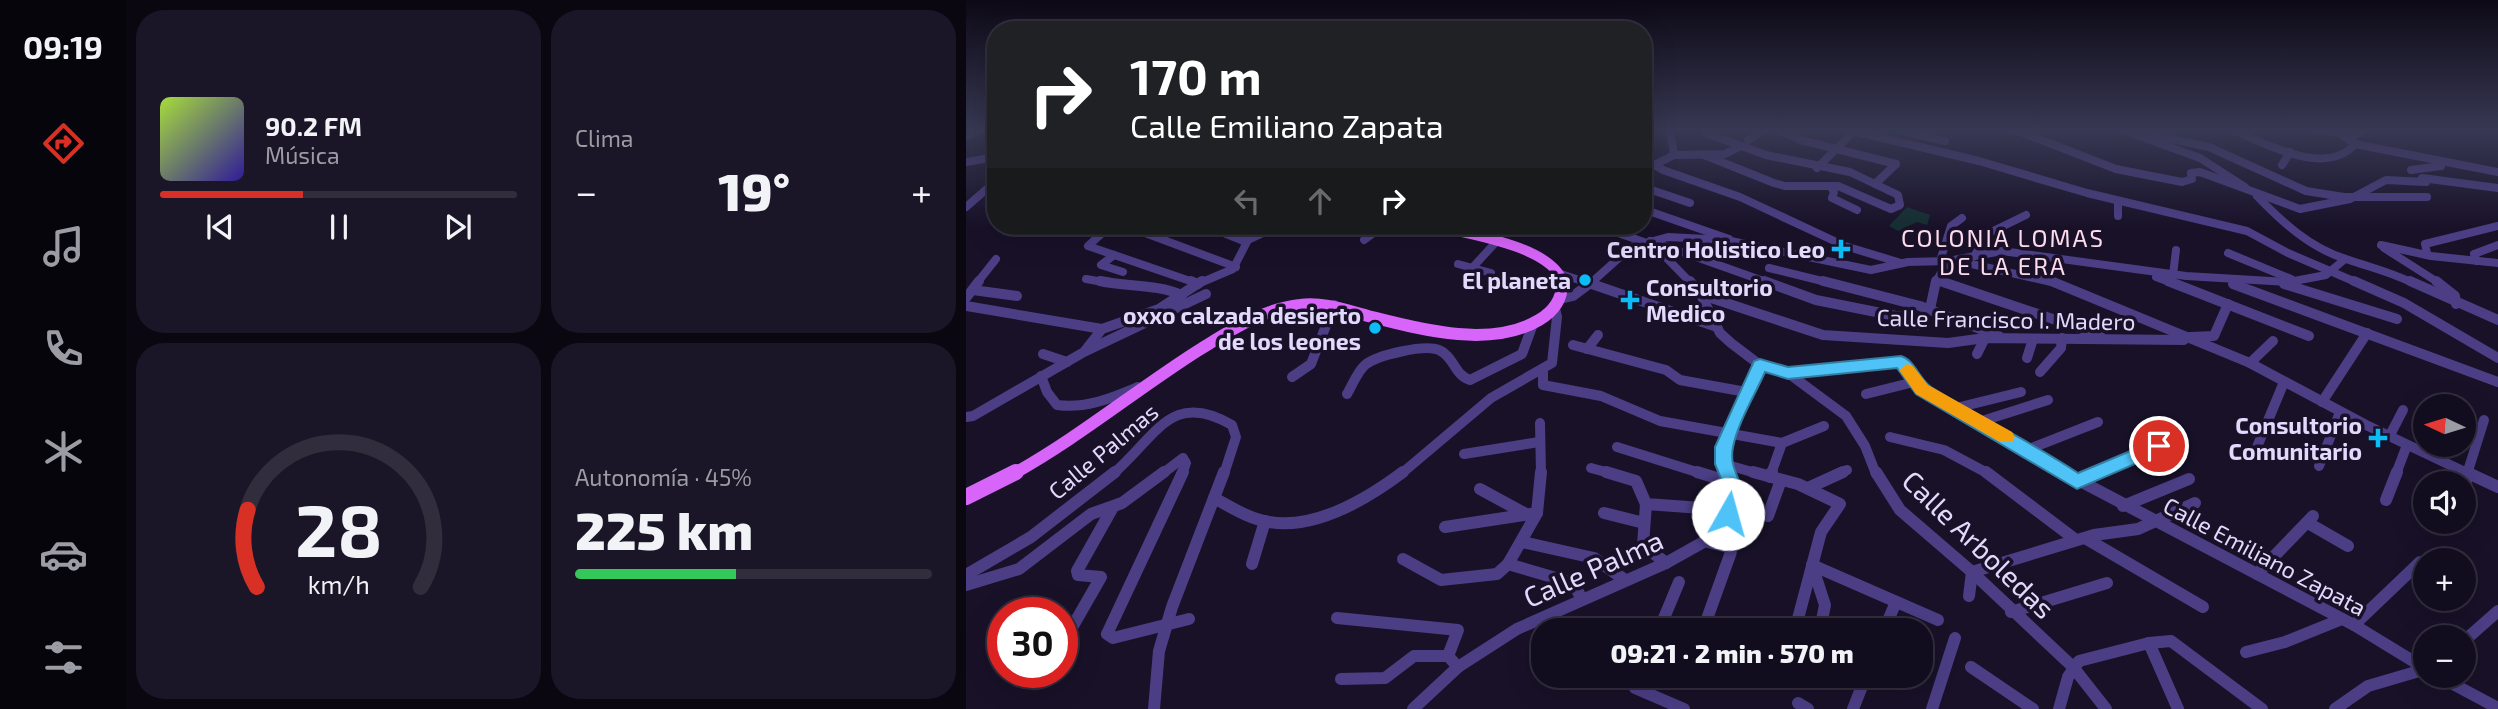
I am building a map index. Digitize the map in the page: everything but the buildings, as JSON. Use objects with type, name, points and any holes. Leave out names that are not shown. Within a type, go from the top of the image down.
[{"type":"main road","points":[[966,497],[1019,471],[1150,382],[1258,316],[1288,307],[1334,305],[1374,317],[1462,331],[1503,334],[1534,324],[1557,304],[1563,286],[1558,273],[1527,253],[1467,235]]},
{"type":"street","points":[[1722,162],[1774,183],[1845,188],[1891,209],[1900,205],[1898,195],[1850,172],[1817,168],[1800,162]]},
{"type":"street","points":[[1817,168],[1823,162]]},
{"type":"street","points":[[1875,184],[1896,164],[1888,162]]},
{"type":"street","points":[[1983,162],[2118,201],[2247,231],[2288,253],[2341,265],[2380,267],[2456,304],[2498,320]]},
{"type":"street","points":[[2101,162],[2130,172],[2182,182],[2192,179],[2191,173],[2200,173],[2300,209],[2323,207],[2356,196],[2386,180],[2426,182],[2411,170],[2441,166],[2438,162]]},
{"type":"street","points":[[2210,162],[2227,172],[2269,206],[2293,232],[2341,265],[2498,358]]},
{"type":"street","points":[[2242,162],[2306,191],[2344,197],[2427,197]]},
{"type":"street","points":[[2320,162],[2321,169]]},
{"type":"street","points":[[2447,162],[2498,172]]},
{"type":"street","points":[[1652,164],[1740,197],[1845,246],[1901,263],[1947,261],[2010,251],[2173,275],[2275,282],[2295,281],[2341,265]]},
{"type":"street","points":[[1668,194],[1683,178]]},
{"type":"street","points":[[2422,178],[2498,188]]},
{"type":"street","points":[[1831,187],[1834,192],[1832,198],[1857,210]]},
{"type":"street","points":[[966,207],[987,189]]},
{"type":"street","points":[[1652,190],[1690,203]]},
{"type":"street","points":[[2118,201],[2118,216]]},
{"type":"street","points":[[1652,212],[1701,226],[1736,243]]},
{"type":"street","points":[[1975,255],[1976,243],[1981,237],[2026,215]]},
{"type":"street","points":[[1930,309],[1936,281],[1947,261],[1951,226],[1962,218]]},
{"type":"street","points":[[2427,253],[2426,244],[2498,226]]},
{"type":"street","points":[[1100,235],[1088,246],[1198,284]]},
{"type":"street","points":[[1150,235],[1236,267]]},
{"type":"street","points":[[1230,235],[1246,242]]},
{"type":"street","points":[[966,306],[1102,329],[1159,309],[1198,284],[1236,267],[1246,242],[1260,235]]},
{"type":"street","points":[[1364,240],[1370,235]]},
{"type":"street","points":[[1627,235],[1816,300],[1901,317],[1919,325]]},
{"type":"street","points":[[1214,498],[1265,521],[1301,521],[1345,509],[1373,495],[1421,461],[1485,402],[1543,372],[1554,358],[1557,304],[1582,293],[1615,261],[1647,241],[1679,237],[1736,243],[1871,270],[1885,270],[1901,263]]},
{"type":"street","points":[[1647,241],[1702,295],[1717,327],[1731,343],[1760,365],[1746,392],[1722,457],[1733,483]]},
{"type":"street","points":[[1473,267],[1496,243]]},
{"type":"street","points":[[2456,304],[2455,296],[2448,289],[2381,245],[2494,262],[2498,272]]},
{"type":"street","points":[[2477,261],[2474,254],[2498,245]]},
{"type":"street","points":[[2173,275],[2176,250]]},
{"type":"street","points":[[2228,253],[2295,281]]},
{"type":"street","points":[[1114,254],[1101,265],[1123,272]]},
{"type":"street","points":[[970,294],[996,258]]},
{"type":"street","points":[[1947,261],[2053,281],[2250,363],[2389,437],[2463,471]]},
{"type":"street","points":[[1458,264],[1491,273]]},
{"type":"street","points":[[1769,268],[1930,309],[2006,338]]},
{"type":"street","points":[[2137,270],[2309,336]]},
{"type":"street","points":[[1558,273],[1717,327]]},
{"type":"street","points":[[1086,279],[1135,288],[1160,286],[1182,295]]},
{"type":"street","points":[[2223,280],[2498,382]]},
{"type":"street","points":[[1936,281],[2107,338]]},
{"type":"street","points":[[2275,282],[2397,319]]},
{"type":"street","points":[[966,418],[1084,352],[1206,293]]},
{"type":"street","points":[[970,294],[1017,296]]},
{"type":"street","name":"Calle Francisco I. Madero","points":[[1702,295],[1822,335],[1948,343],[1985,338],[2186,338]]},
{"type":"street","points":[[2186,338],[2214,336],[2228,304]]},
{"type":"street","points":[[1292,377],[1311,364],[1334,305]]},
{"type":"street","points":[[1347,394],[1366,365],[1416,347],[1438,349],[1447,355],[1461,377],[1471,380],[1522,354],[1534,324]]},
{"type":"street","points":[[1084,352],[1102,329]]},
{"type":"street","points":[[2322,402],[2367,333]]},
{"type":"street","points":[[1587,349],[1598,335]]},
{"type":"street","points":[[1977,354],[1985,338]]},
{"type":"street","points":[[2026,358],[2033,338]]},
{"type":"street","points":[[2040,372],[2061,348],[2062,338]]},
{"type":"street","points":[[2250,363],[2273,341]]},
{"type":"street","points":[[1573,345],[1666,370],[1680,380],[1746,392]]},
{"type":"street","points":[[1043,354],[1067,362]]},
{"type":"street","name":"Calle Emiliano Zapata","points":[[1788,373],[1901,362],[1914,382],[2029,449],[2077,481],[2348,622],[2413,661]]},
{"type":"street","name":"Calle Arboledas","points":[[1760,365],[1788,373],[1846,416],[1865,446],[1880,482],[1900,510],[1972,572],[2011,612],[2073,667],[2106,709]]},
{"type":"street","points":[[1543,372],[1543,385],[1566,387],[1601,396],[1660,421],[1730,431],[1782,443],[1824,425]]},
{"type":"street","points":[[1041,376],[1056,405],[1070,408],[1086,406],[1150,382]]},
{"type":"street","points":[[1866,394],[1914,382]]},
{"type":"street","points":[[2258,447],[2284,382]]},
{"type":"street","points":[[1956,408],[2021,392]]},
{"type":"street","points":[[1979,422],[2048,400]]},
{"type":"street","name":"Calle Palmas","points":[[966,575],[1015,549],[1132,458],[1156,430],[1192,410],[1209,412],[1235,430],[1233,449],[1166,626]]},
{"type":"street","points":[[2389,437],[2403,410]]},
{"type":"street","points":[[2319,466],[2340,412]]},
{"type":"street","points":[[2468,471],[2484,420]]},
{"type":"street","points":[[2029,449],[2098,422]]},
{"type":"street","points":[[1403,559],[1441,580],[1497,573],[1507,564],[1522,542],[1541,488],[1540,423]]},
{"type":"street","points":[[1890,437],[1922,440],[1956,453],[1983,469],[2080,539],[2203,607]]},
{"type":"street","points":[[1464,454],[1539,442]]},
{"type":"street","points":[[1768,516],[1782,443]]},
{"type":"street","points":[[2386,500],[2407,445]]},
{"type":"street","points":[[2077,481],[2159,446]]},
{"type":"street","points":[[1617,447],[1733,483]]},
{"type":"street","name":"Calle Palmas","points":[[966,585],[1019,569],[1091,514],[1113,507],[1175,462],[1185,460],[1165,513],[1107,634],[1113,638],[1189,619]]},
{"type":"street","points":[[1724,464],[1808,488],[1839,504],[1821,532],[1798,618]]},
{"type":"street","points":[[1591,468],[1636,481],[1646,504],[1643,545],[1666,563]]},
{"type":"street","points":[[1808,488],[1847,470]]},
{"type":"street","points":[[2476,477],[2498,487]]},
{"type":"street","points":[[2123,506],[2189,479]]},
{"type":"street","points":[[1646,504],[1702,508],[1733,483]]},
{"type":"street","name":"Calle Palma","points":[[1413,709],[1458,667],[1517,629],[1708,542],[1728,514],[1735,491],[1733,483]]},
{"type":"street","points":[[1480,489],[1531,514]]},
{"type":"street","points":[[1969,596],[1972,572],[2080,539],[2138,530],[2158,523],[2195,503]]},
{"type":"street","name":"Calle Palmas","points":[[1078,617],[1101,577],[1078,575],[1077,571],[1113,507]]},
{"type":"street","points":[[1604,513],[1644,523]]},
{"type":"street","points":[[1445,527],[1531,514]]},
{"type":"street","points":[[2257,574],[2311,520],[2348,546]]},
{"type":"street","points":[[1252,564],[1265,521]]},
{"type":"street","points":[[1522,542],[1594,558],[1625,580]]},
{"type":"street","points":[[1707,618],[1731,552],[1728,547],[1708,542]]},
{"type":"street","points":[[1507,564],[1573,583],[1583,599]]},
{"type":"street","points":[[1812,565],[1938,620]]},
{"type":"street","points":[[1812,565],[1822,587],[1826,610],[1824,618]]},
{"type":"street","points":[[2246,652],[2348,622],[2413,568]]},
{"type":"street","points":[[1664,618],[1679,582]]},
{"type":"street","points":[[2011,612],[2106,583]]},
{"type":"street","points":[[1889,618],[1896,602]]},
{"type":"street","points":[[2476,630],[2498,611]]},
{"type":"street","points":[[1337,618],[1458,630],[1448,656]]},
{"type":"street","points":[[1154,709],[1158,651],[1166,626]]},
{"type":"street","points":[[1932,709],[1955,638]]},
{"type":"street","points":[[2059,709],[2073,667],[2090,657],[2149,643],[2171,641],[2262,709]]},
{"type":"street","points":[[2149,643],[2178,709]]},
{"type":"street","points":[[1341,679],[1385,678],[1414,656],[1448,656],[1458,667]]},
{"type":"street","points":[[1971,667],[2033,709]]},
{"type":"street","points":[[2335,709],[2368,686],[2413,673]]},
{"type":"street","points":[[1647,688],[1684,709]]},
{"type":"street","points":[[1853,709],[1861,688]]},
{"type":"street","points":[[2460,688],[2498,708]]},
{"type":"green space","points":[[1907,207],[1930,215],[1927,225],[1917,222],[1898,231],[1889,226]]},
{"type":"slow traffic","points":[[1907,370],[1922,389],[2006,437]]},
{"type":"place","name":"Centro Holistico Leo","points":[[1841,249]]},
{"type":"place","name":"El planeta","points":[[1585,280]]},
{"type":"place","name":"Consultorio Medico","points":[[1630,300]]},
{"type":"place","name":"oxxo calzada desierto de los leones","points":[[1375,328]]},
{"type":"place","name":"Consultorio Comunitario","points":[[2378,438]]},
{"type":"district","name":"COLONIA LOMAS DE LA ERA","points":[[2003,251]]},
{"type":"route","points":[[1728,514],[1735,491],[1722,457],[1724,447],[1760,365],[1788,373],[1805,369],[1901,362],[1922,389],[2029,449],[2077,481],[2159,446]]}]
